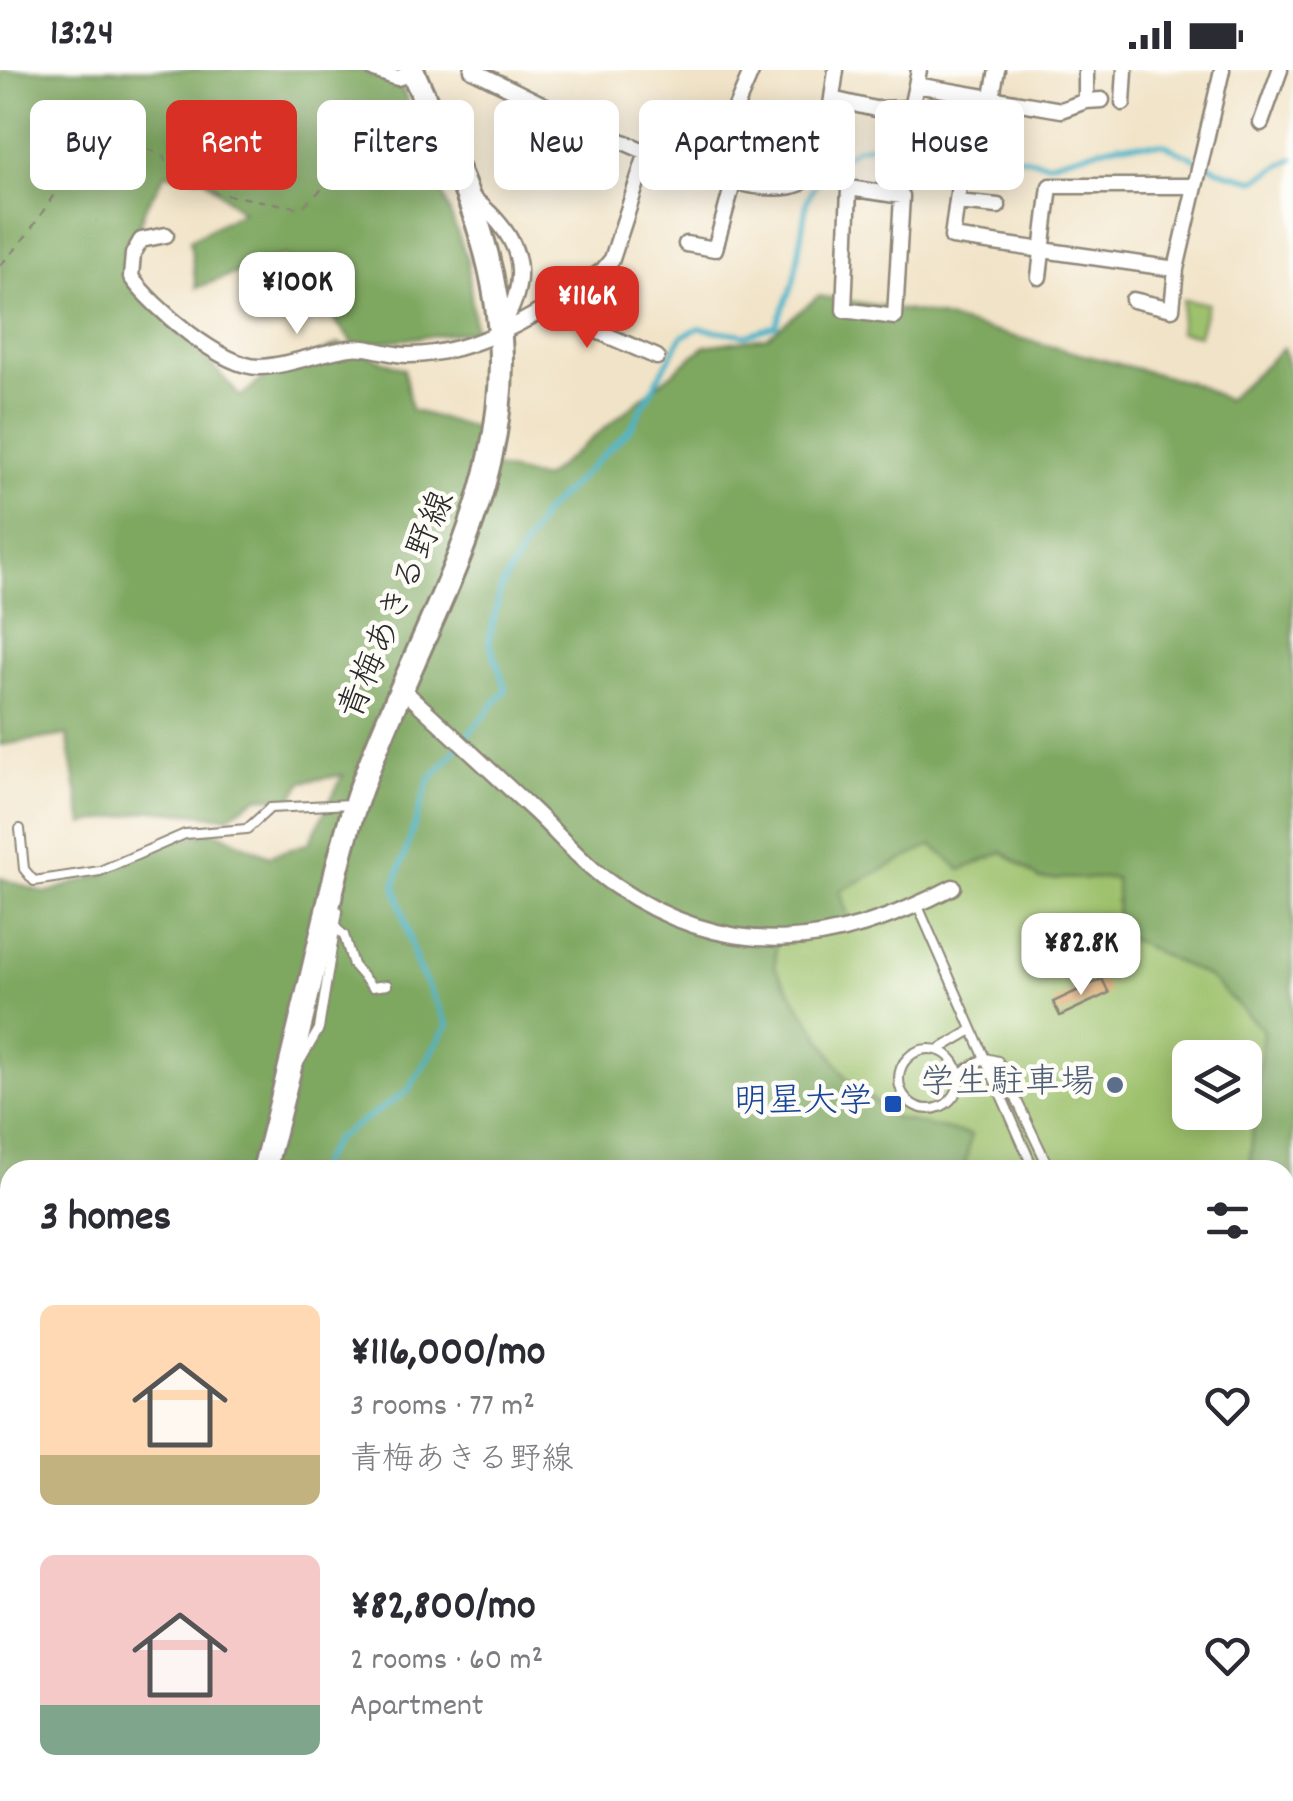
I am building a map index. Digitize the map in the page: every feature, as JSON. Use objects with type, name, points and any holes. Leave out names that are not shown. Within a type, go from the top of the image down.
[{"type":"main road","name":"青梅あきる野線","points":[[267,1160],[356,804],[486,490],[496,433],[493,284],[468,194],[412,72]]},
{"type":"street","points":[[374,70],[397,78],[412,72]]},
{"type":"street","points":[[472,70],[639,148]]},
{"type":"street","points":[[739,100],[752,70]]},
{"type":"street","points":[[836,70],[832,99],[875,108],[911,108],[918,77],[1061,110],[1094,101],[1086,70]]},
{"type":"street","points":[[992,96],[997,70]]},
{"type":"street","points":[[1123,103],[1125,70]]},
{"type":"street","points":[[1133,300],[1172,309],[1176,269],[1222,70]]},
{"type":"street","points":[[1261,124],[1280,70]]},
{"type":"street","points":[[1039,277],[1050,186],[1199,171]]},
{"type":"street","points":[[166,235],[141,240],[133,254],[131,277],[178,324],[237,362],[259,367],[354,346],[408,356],[449,350],[497,334],[579,285],[612,258],[639,176]]},
{"type":"street","points":[[849,188],[902,196],[895,317],[844,310],[849,188]]},
{"type":"street","points":[[686,244],[714,249],[731,190]]},
{"type":"street","points":[[958,190],[952,237],[1176,269]]},
{"type":"street","points":[[957,202],[998,206]]},
{"type":"street","points":[[579,285],[597,331],[657,357]]},
{"type":"street","points":[[401,688],[611,884],[671,920],[718,934],[772,942],[822,936],[918,906],[953,887]]},
{"type":"lane","points":[[20,829],[24,869],[34,880],[100,870],[185,834],[247,829],[270,808],[356,804]]},
{"type":"lane","points":[[289,1072],[305,1059],[318,1028],[340,894],[334,883]]},
{"type":"lane","points":[[918,906],[1030,1160]]},
{"type":"lane","points":[[336,928],[344,935],[353,965],[372,987],[387,985]]},
{"type":"lane","points":[[938,1050],[972,1030]]},
{"type":"lane","points":[[924,1049],[938,1050],[953,1061],[957,1074],[958,1092],[946,1104],[930,1110],[904,1096],[898,1077],[902,1064],[924,1049]]},
{"type":"lane","points":[[957,1074],[985,1058],[998,1061],[1045,1160]]},
{"type":"path","points":[[0,265],[46,210],[63,175],[91,146],[136,142],[164,157],[168,168],[193,173],[216,193],[301,208],[425,96]]},
{"type":"green space","points":[[0,70],[362,70],[403,90],[407,100],[317,100],[317,190],[441,190],[467,258],[475,331],[354,345],[285,255],[196,288],[190,240],[242,212],[217,190],[297,190],[297,100],[166,100],[166,174],[145,208],[125,272],[240,397],[266,376],[339,344],[404,369],[411,410],[478,429],[477,464],[543,479],[705,346],[767,337],[819,296],[928,314],[1195,384],[1227,400],[1283,348],[1293,381],[1293,1160],[1250,1160],[1253,1130],[1262,1130],[1263,1030],[1209,977],[1117,933],[1116,878],[1040,879],[1003,852],[961,870],[932,845],[840,891],[850,922],[776,934],[775,968],[847,1079],[895,1118],[971,1135],[966,1160],[0,1160],[0,878],[45,893],[105,874],[165,842],[214,831],[269,856],[309,843],[343,775],[302,782],[293,798],[258,797],[227,817],[153,810],[83,824],[67,735],[0,745]]},
{"type":"green space","points":[[1183,300],[1208,303],[1199,335],[1179,332]]},
{"type":"green space","points":[[932,844],[1003,851],[1040,879],[1117,877],[1117,933],[1209,977],[1263,1030],[1262,1040],[1172,1040],[1172,1130],[1253,1130],[1250,1160],[966,1160],[971,1135],[895,1118],[847,1079],[775,968],[776,934],[848,917],[840,891]]},
{"type":"building","points":[[1102,979],[1109,993],[1060,1016],[1053,1002]]},
{"type":"waterway","points":[[322,1160],[335,1139],[408,1091],[448,1025],[417,966],[395,884],[429,781],[506,690],[489,640],[501,588],[544,512],[630,429],[682,336],[699,328],[746,335],[776,325],[794,281],[807,200],[823,169],[858,148],[920,136],[1047,163],[1119,144],[1163,144],[1226,173],[1255,180],[1293,159]]},
{"type":"place","name":"学生駐車場","points":[[1115,1085]]},
{"type":"place","name":"明星大学","points":[[893,1104]]}]
